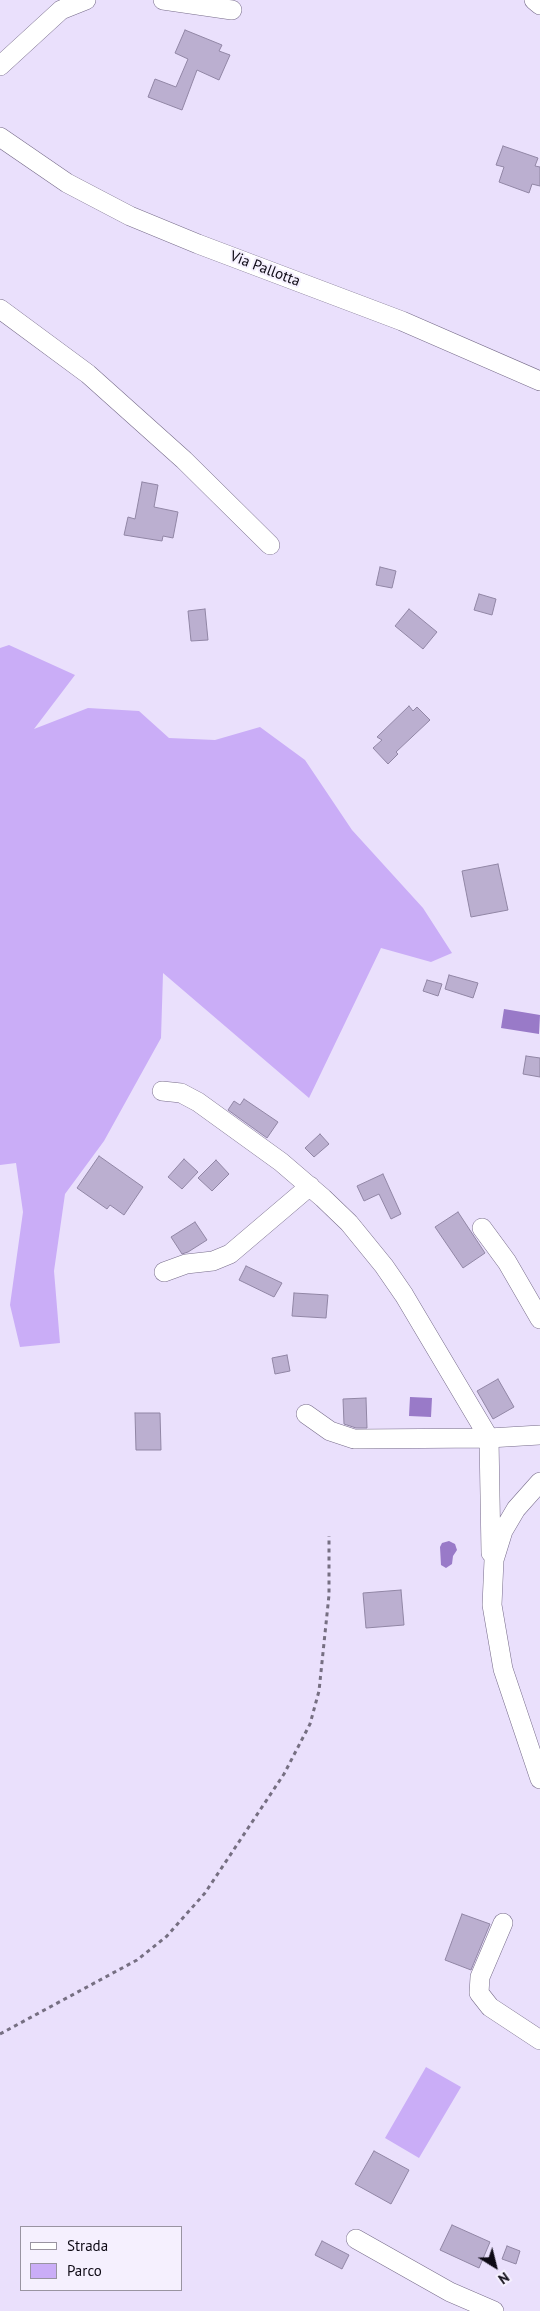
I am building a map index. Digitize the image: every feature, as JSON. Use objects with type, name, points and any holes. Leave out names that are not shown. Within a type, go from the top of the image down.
[{"type":"street","points":[[0,66],[61,10],[86,0]]},
{"type":"street","points":[[163,0],[232,10]]},
{"type":"street","points":[[534,0],[540,5]]},
{"type":"street","name":"Via Pallotta","points":[[0,137],[67,183],[130,216],[198,244],[402,320],[540,381]]},
{"type":"street","points":[[0,308],[62,353],[102,386],[184,460],[270,545]]},
{"type":"street","points":[[162,1091],[181,1093],[192,1097],[281,1162],[349,1223],[384,1266],[404,1295],[488,1438],[492,1605],[503,1669],[540,1779]]},
{"type":"street","points":[[164,1272],[186,1264],[213,1261],[230,1254],[310,1186]]},
{"type":"street","points":[[482,1228],[507,1262],[540,1320]]},
{"type":"street","points":[[306,1414],[330,1432],[354,1440],[488,1438],[540,1435]]},
{"type":"street","points":[[492,1605],[494,1560],[502,1531],[516,1510],[540,1482]]},
{"type":"street","points":[[502,1923],[480,1977],[479,1993],[490,2008],[540,2040]]},
{"type":"street","points":[[356,2239],[450,2292],[494,2311]]},
{"type":"path","points":[[0,2034],[137,1960],[167,1936],[205,1893],[284,1774],[310,1724],[319,1691],[329,1595],[329,1536]]},
{"type":"green space","points":[[9,645],[75,675],[34,729],[88,708],[139,711],[169,738],[215,740],[260,727],[305,760],[352,830],[423,908],[452,953],[431,962],[381,948],[309,1098],[163,973],[161,1038],[104,1141],[65,1194],[54,1271],[60,1343],[20,1347],[10,1305],[23,1212],[16,1163],[0,1165],[0,648]]},
{"type":"green space","points":[[426,2067],[461,2087],[419,2158],[385,2138]]},
{"type":"shaded area","points":[[504,1009],[540,1015],[539,1034],[501,1028]]},
{"type":"shaded area","points":[[410,1397],[432,1398],[431,1417],[409,1416]]},
{"type":"shaded area","points":[[449,1541],[455,1544],[457,1550],[453,1556],[452,1564],[446,1568],[441,1565],[440,1547],[442,1543]]},
{"type":"building","points":[[185,30],[222,45],[219,51],[230,55],[219,80],[197,70],[182,110],[148,97],[155,79],[176,87],[188,59],[175,53]]},
{"type":"building","points":[[503,146],[538,158],[535,166],[540,167],[540,186],[532,184],[529,193],[499,182],[504,167],[496,165]]},
{"type":"building","points":[[142,482],[158,485],[154,507],[178,512],[173,538],[163,536],[162,541],[124,535],[128,517],[135,519]]},
{"type":"building","points":[[380,567],[396,571],[392,588],[376,585]]},
{"type":"building","points":[[479,594],[496,599],[492,615],[474,610]]},
{"type":"building","points":[[205,609],[208,640],[191,641],[188,611]]},
{"type":"building","points":[[409,609],[437,632],[423,649],[395,626]]},
{"type":"building","points":[[409,706],[413,711],[417,707],[430,720],[396,752],[398,754],[388,764],[373,748],[382,740],[377,737]]},
{"type":"building","points":[[498,864],[508,910],[471,917],[462,871]]},
{"type":"building","points":[[449,975],[478,983],[473,998],[445,989]]},
{"type":"building","points":[[427,980],[442,984],[438,996],[423,991]]},
{"type":"building","points":[[526,1056],[540,1058],[540,1077],[523,1074]]},
{"type":"building","points":[[244,1099],[278,1122],[267,1138],[228,1110],[234,1101],[240,1105]]},
{"type":"building","points":[[320,1134],[329,1144],[314,1157],[305,1148]]},
{"type":"building","points":[[99,1156],[143,1187],[124,1215],[110,1205],[107,1209],[77,1188]]},
{"type":"building","points":[[184,1159],[198,1172],[182,1189],[168,1177]]},
{"type":"building","points":[[216,1160],[229,1174],[212,1191],[198,1178]]},
{"type":"building","points":[[383,1174],[401,1214],[391,1219],[379,1194],[364,1201],[357,1186]]},
{"type":"building","points":[[458,1212],[485,1253],[463,1268],[435,1227]]},
{"type":"building","points":[[195,1222],[207,1240],[182,1254],[171,1237]]},
{"type":"building","points":[[246,1266],[282,1283],[274,1297],[239,1280]]},
{"type":"building","points":[[294,1293],[328,1295],[326,1318],[292,1316]]},
{"type":"building","points":[[287,1355],[290,1371],[275,1374],[272,1358]]},
{"type":"building","points":[[498,1379],[514,1407],[493,1419],[477,1391]]},
{"type":"building","points":[[366,1398],[367,1428],[356,1428],[344,1424],[343,1399]]},
{"type":"building","points":[[135,1413],[160,1413],[161,1450],[136,1450]]},
{"type":"building","points":[[401,1590],[404,1625],[366,1628],[363,1593]]},
{"type":"building","points":[[462,1914],[490,1924],[471,1970],[445,1960]]},
{"type":"building","points":[[374,2151],[409,2170],[391,2204],[355,2184]]},
{"type":"building","points":[[452,2225],[490,2242],[479,2268],[440,2250]]},
{"type":"building","points":[[322,2241],[349,2255],[342,2269],[315,2255]]},
{"type":"building","points":[[507,2246],[520,2251],[516,2264],[502,2259]]}]
